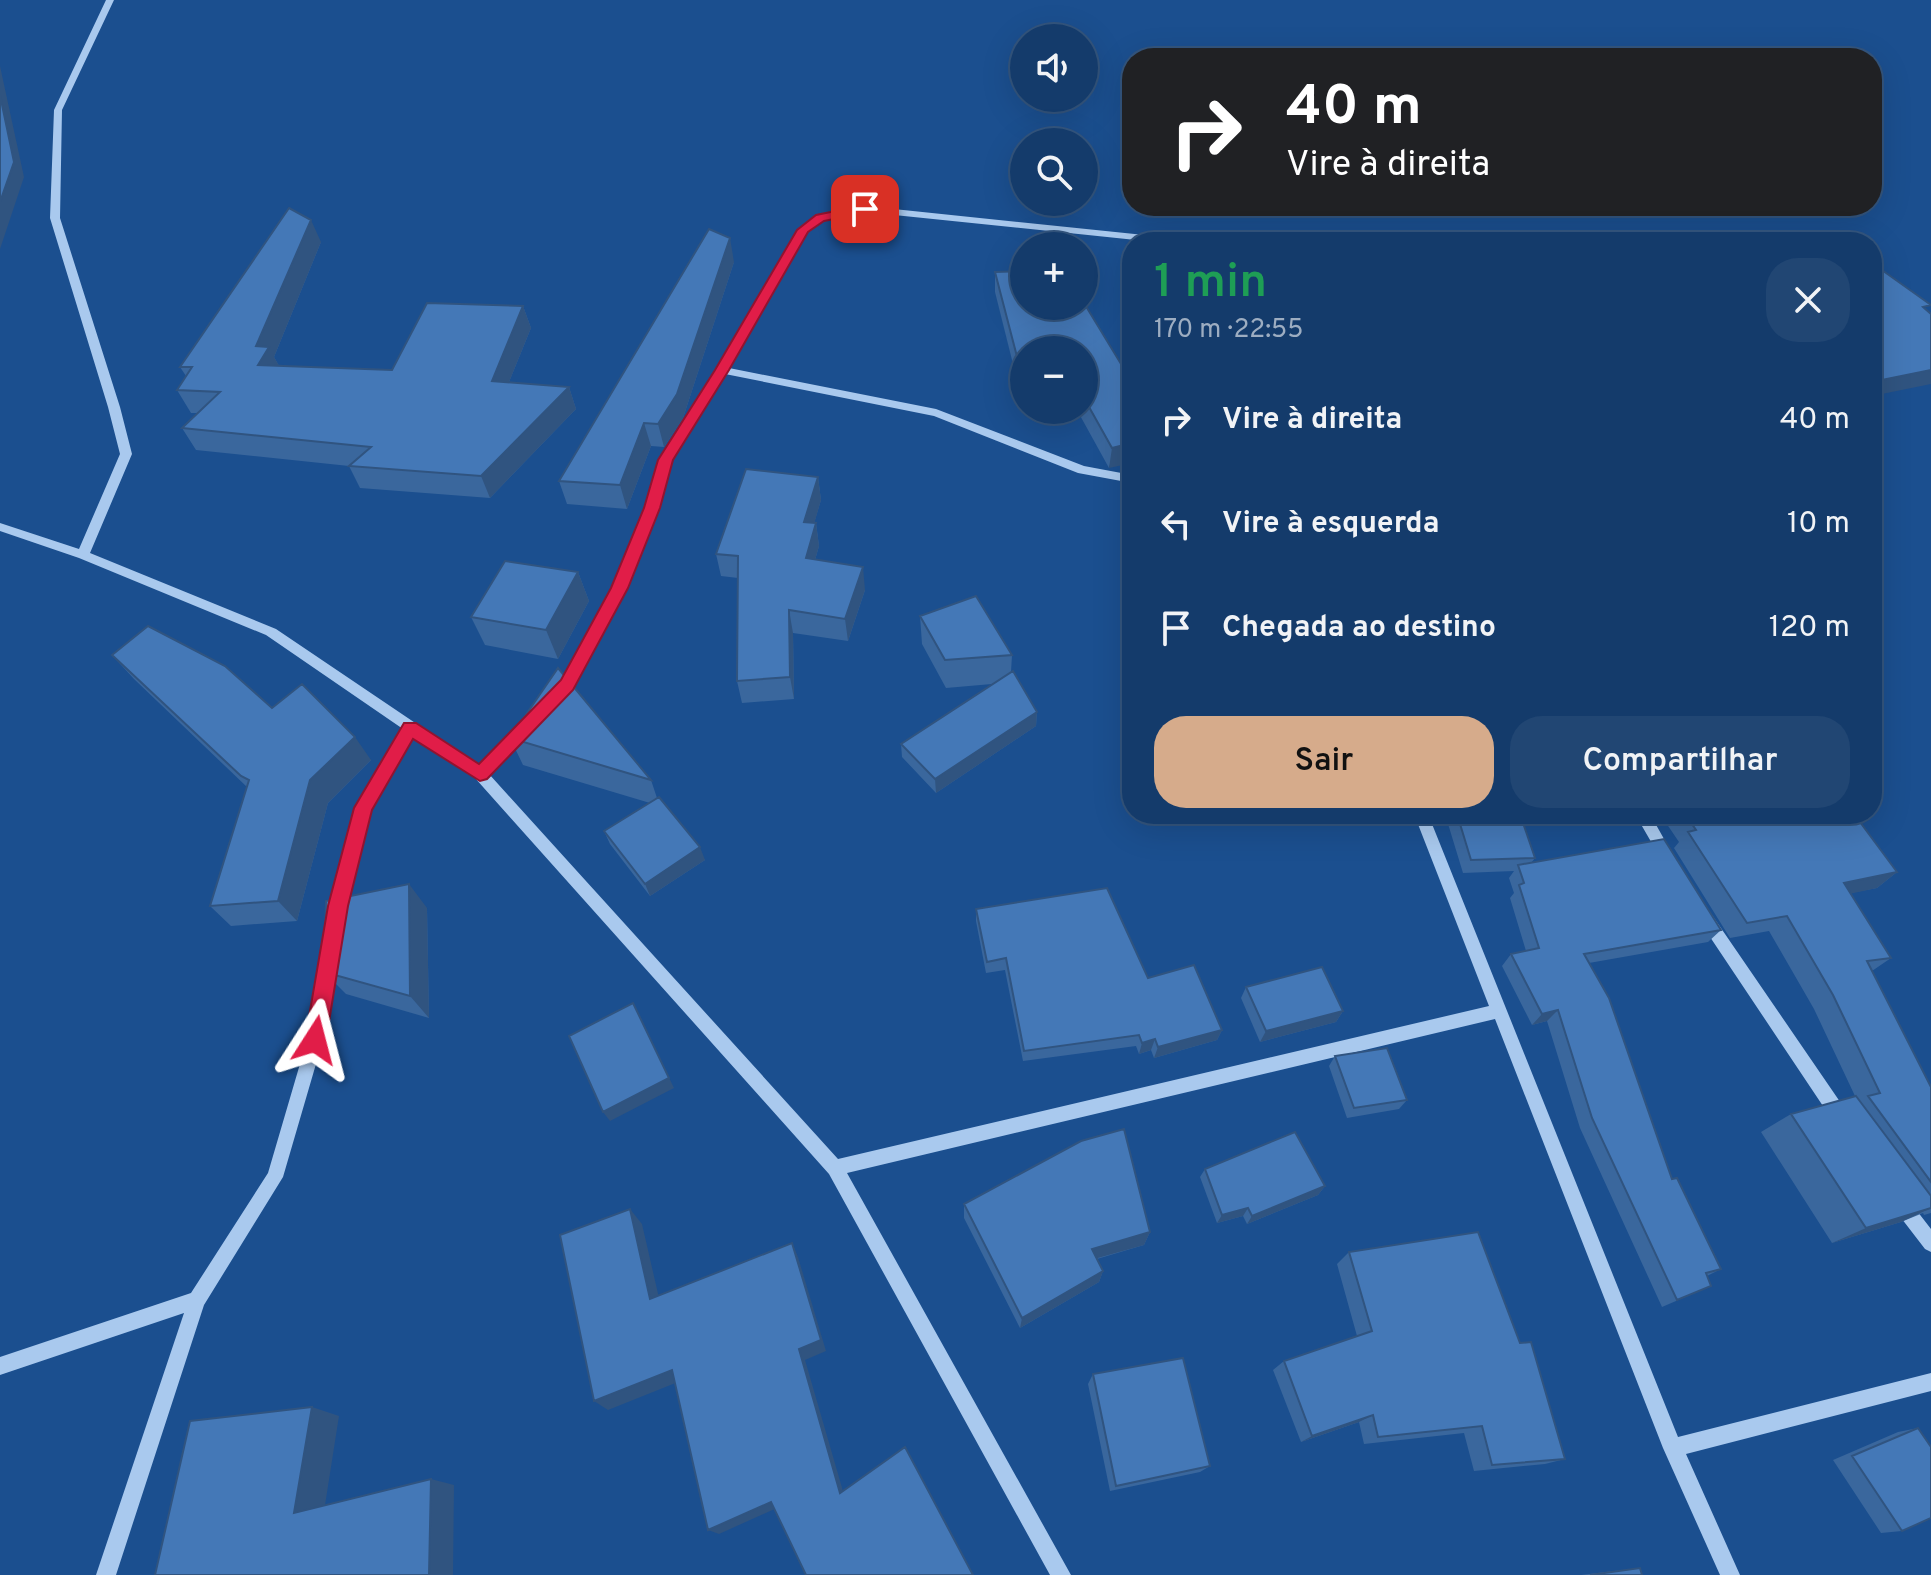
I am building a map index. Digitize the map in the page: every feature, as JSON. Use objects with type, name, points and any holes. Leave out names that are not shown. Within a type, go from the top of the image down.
[{"type":"street","points":[[83,555],[126,454],[55,218],[58,110],[110,0]]},
{"type":"street","points":[[545,707],[567,685],[620,588],[652,508],[666,460],[803,230],[820,218],[865,209],[1122,236]]},
{"type":"street","points":[[722,370],[936,413],[1082,470],[1122,477]]},
{"type":"street","points":[[0,527],[83,555],[271,632],[480,774],[835,1168],[1061,1575]]},
{"type":"street","points":[[480,774],[534,718]]},
{"type":"street","points":[[106,1575],[197,1300],[275,1177],[315,1040],[338,906],[363,808],[410,728]]},
{"type":"street","points":[[1425,824],[1673,1448],[1730,1575]]},
{"type":"street","points":[[1648,824],[1672,866]]},
{"type":"street","points":[[1696,905],[1846,1127]]},
{"type":"street","points":[[835,1168],[1499,1011]]},
{"type":"street","points":[[1889,1188],[1931,1243]]},
{"type":"street","points":[[0,1366],[197,1300]]},
{"type":"street","points":[[1673,1448],[1931,1382]]},
{"type":"building","points":[[0,95],[14,162],[0,202]]},
{"type":"building","points":[[289,208],[311,220],[256,346],[269,347],[258,365],[392,370],[427,303],[523,306],[492,381],[569,387],[481,476],[349,466],[371,447],[182,428],[220,392],[177,390],[192,367],[180,367]]},
{"type":"building","points":[[709,229],[730,238],[677,394],[658,424],[644,423],[620,485],[559,481]]},
{"type":"building","points":[[1882,270],[1931,305],[1923,307],[1931,314],[1931,370],[1882,380]]},
{"type":"building","points":[[1010,271],[1010,320],[1094,320],[1122,366],[1122,446],[1112,448],[1098,423],[1098,336],[1012,336],[995,272]]},
{"type":"building","points":[[746,469],[818,477],[804,522],[816,523],[806,558],[863,567],[845,619],[789,610],[790,677],[737,681],[738,556],[716,554]]},
{"type":"building","points":[[505,561],[578,572],[546,630],[471,617]]},
{"type":"building","points":[[976,596],[1012,655],[945,660],[920,616]]},
{"type":"building","points":[[148,626],[225,666],[272,708],[302,684],[355,737],[310,780],[278,901],[210,906],[249,780],[241,776],[112,655]]},
{"type":"building","points":[[558,668],[651,780],[510,738]]},
{"type":"building","points":[[1013,671],[1037,712],[935,779],[901,744]]},
{"type":"building","points":[[659,797],[700,847],[645,884],[604,831]]},
{"type":"building","points":[[1460,824],[1523,824],[1535,858],[1471,860]]},
{"type":"building","points":[[1692,824],[1861,824],[1897,872],[1844,883],[1891,958],[1867,961],[1931,1087],[1931,1182],[1868,1096],[1880,1093],[1833,995],[1787,916],[1747,923],[1688,832],[1696,830]]},
{"type":"building","points":[[1664,839],[1721,930],[1584,954],[1609,998],[1672,1179],[1677,1178],[1721,1269],[1706,1273],[1711,1286],[1677,1300],[1592,1118],[1558,1010],[1542,1014],[1511,954],[1539,948],[1519,885],[1524,883],[1518,865]]},
{"type":"building","points":[[409,884],[410,996],[324,972],[326,901]]},
{"type":"building","points":[[1107,888],[1148,978],[1194,965],[1222,1030],[1158,1047],[1155,1039],[1142,1043],[1139,1035],[1024,1051],[1006,958],[987,962],[976,909]]},
{"type":"building","points":[[1322,967],[1343,1011],[1266,1031],[1246,987]]},
{"type":"building","points":[[633,1003],[669,1078],[603,1112],[569,1036]]},
{"type":"building","points":[[1387,1048],[1407,1100],[1354,1108],[1335,1056]]},
{"type":"building","points":[[1856,1096],[1931,1196],[1931,1208],[1866,1228],[1791,1114]]},
{"type":"building","points":[[1124,1129],[1150,1232],[1092,1249],[1103,1271],[1022,1318],[964,1204],[1081,1141]]},
{"type":"building","points":[[1295,1132],[1325,1186],[1252,1216],[1248,1208],[1222,1215],[1205,1169]]},
{"type":"building","points":[[630,1209],[650,1299],[792,1243],[821,1340],[799,1349],[840,1493],[905,1447],[973,1575],[806,1575],[771,1502],[708,1530],[672,1370],[594,1401],[560,1235]]},
{"type":"building","points":[[1478,1232],[1520,1343],[1531,1342],[1565,1459],[1492,1465],[1482,1426],[1378,1437],[1373,1415],[1312,1436],[1284,1361],[1372,1331],[1349,1252]]},
{"type":"building","points":[[1183,1358],[1210,1466],[1116,1486],[1093,1374]]},
{"type":"building","points":[[312,1407],[294,1513],[431,1479],[429,1575],[155,1575],[190,1421]]},
{"type":"building","points":[[1918,1428],[1931,1447],[1931,1518],[1902,1531],[1852,1456]]},
{"type":"building","points":[[1640,1568],[1642,1575],[1590,1575]]},
{"type":"route","points":[[315,1040],[338,906],[363,808],[410,728],[480,774],[567,685],[620,588],[652,508],[666,460],[803,230],[820,218],[865,209]]}]
